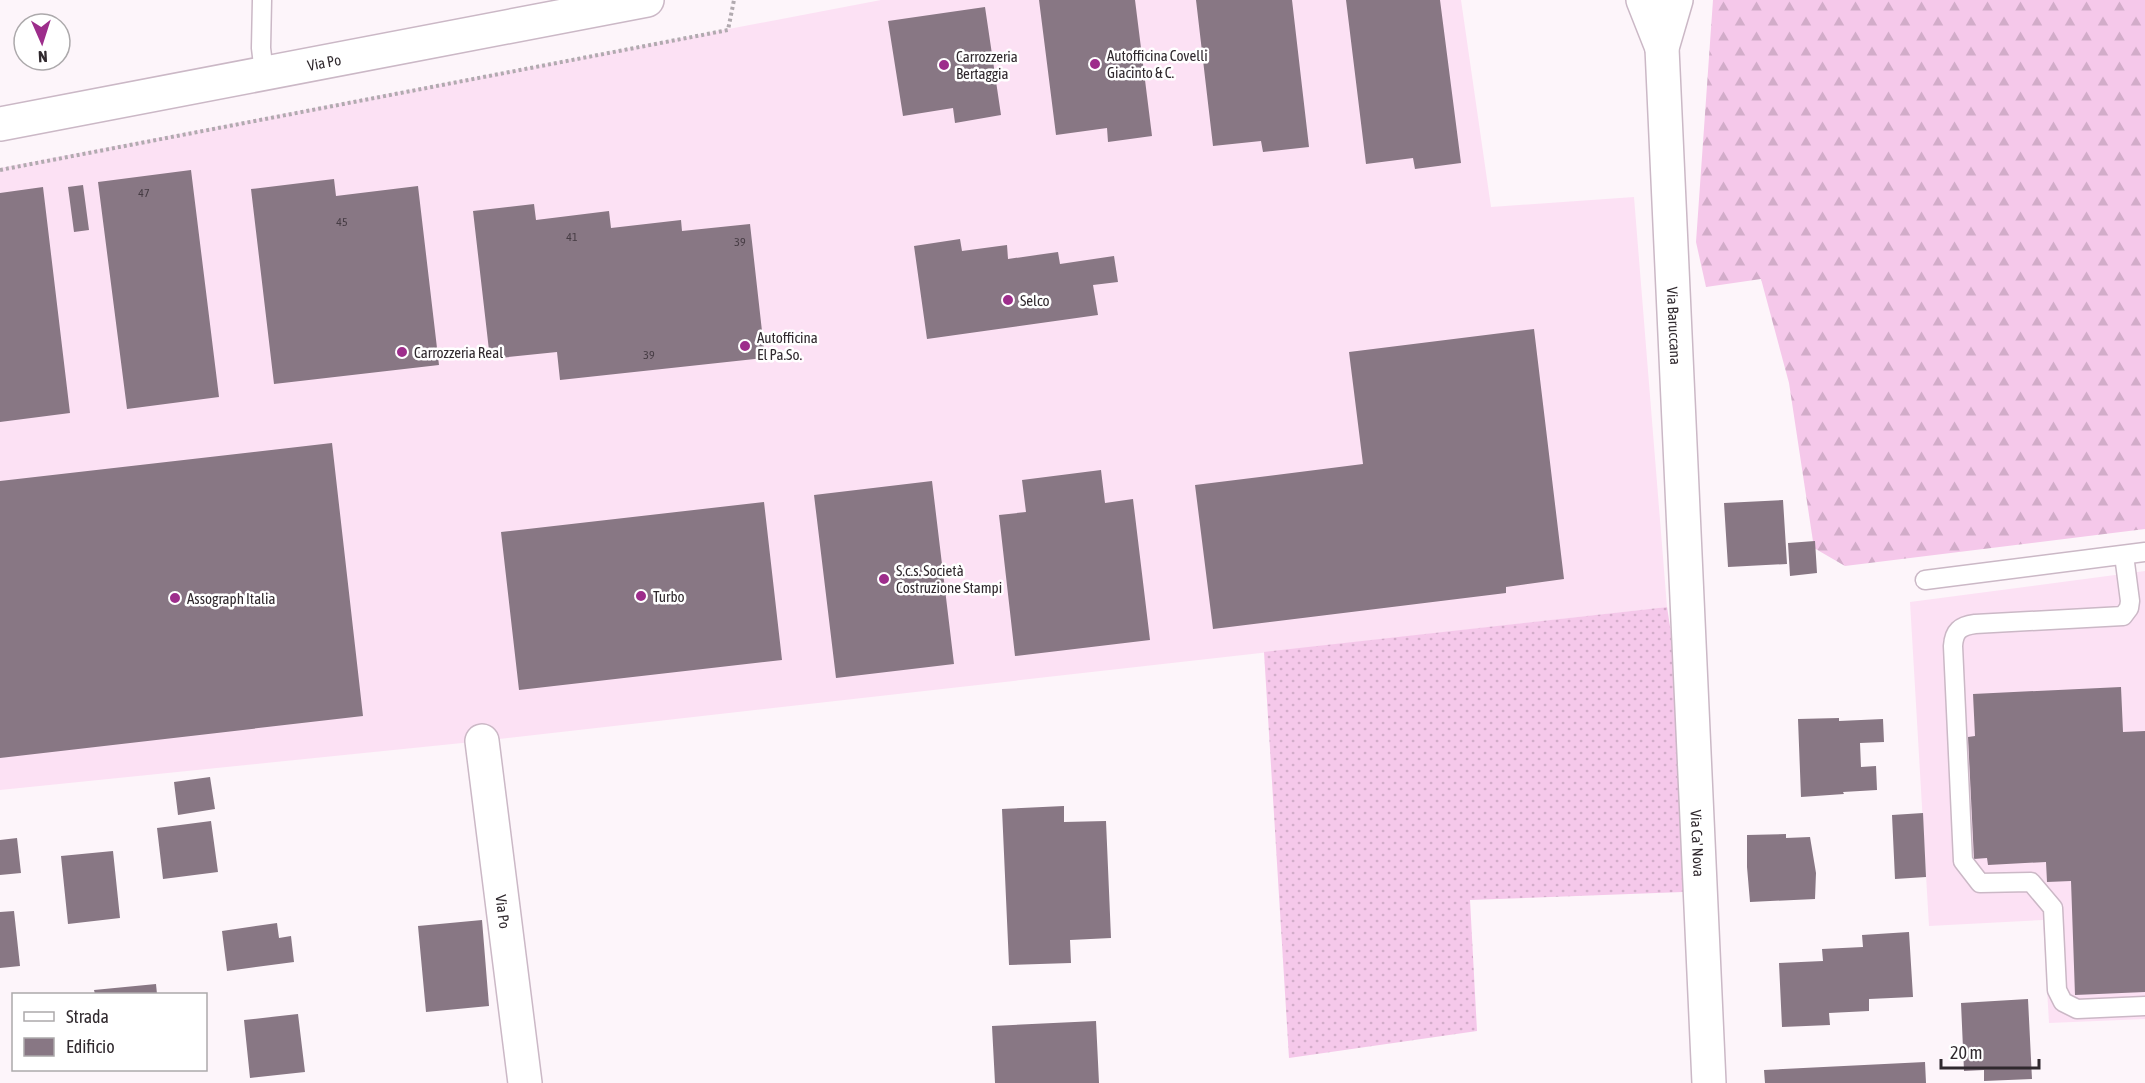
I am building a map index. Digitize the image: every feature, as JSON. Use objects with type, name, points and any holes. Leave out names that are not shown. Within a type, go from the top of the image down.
[{"type":"street","name":"Via Po","points":[[0,124],[647,0]]},
{"type":"street","name":"Via Baruccana","points":[[1643,0],[1662,48],[1688,604]]},
{"type":"street","name":"Via Baruccana","points":[[1662,48],[1676,0]]},
{"type":"street","name":"Via Ca' Nova","points":[[1688,604],[1709,1083]]},
{"type":"street","name":"Via Po","points":[[482,741],[525,1083]]},
{"type":"lane","points":[[262,0],[261,48],[264,73]]},
{"type":"lane","points":[[1925,580],[2145,552]]},
{"type":"lane","points":[[2124,555],[2130,601],[2127,613],[2123,616],[1975,624],[1958,630],[1954,637],[1963,861],[1980,883],[2031,882],[2053,908],[2057,990],[2063,1002],[2077,1009],[2145,1006]]},
{"type":"path","points":[[0,170],[728,30],[734,0]]},
{"type":"shaded area","points":[[881,0],[1461,0],[1491,207],[1634,197],[1667,607],[482,741],[0,790],[0,168]]},
{"type":"shaded area","points":[[2145,571],[2145,1019],[2049,1023],[2043,920],[1929,926],[1910,602]]},
{"type":"green space","points":[[1713,0],[2145,0],[2145,529],[1845,566],[1814,548],[1789,383],[1761,279],[1706,287],[1696,242]]},
{"type":"green space","points":[[1667,607],[1675,658],[1683,892],[1470,900],[1477,1031],[1289,1058],[1264,652]]},
{"type":"building","name":"Autofficina Covelli Giacinto & C.","points":[[1039,0],[1135,0],[1152,136],[1108,142],[1107,128],[1056,135]]},
{"type":"building","points":[[1196,0],[1292,0],[1309,147],[1263,152],[1261,141],[1213,146]]},
{"type":"building","points":[[1346,0],[1440,0],[1461,163],[1415,169],[1413,158],[1366,164]]},
{"type":"building","name":"Carrozzeria Bertaggia","points":[[985,7],[1001,115],[955,123],[953,108],[903,116],[888,21]]},
{"type":"building","points":[[191,170],[219,397],[127,409],[98,182]]},
{"type":"building","points":[[334,179],[336,196],[418,186],[439,365],[274,384],[251,189]]},
{"type":"building","points":[[83,185],[89,230],[74,232],[68,187]]},
{"type":"building","points":[[43,187],[70,413],[0,422],[0,193]]},
{"type":"building","points":[[534,204],[536,220],[609,211],[611,228],[681,220],[682,231],[750,224],[765,358],[560,380],[557,352],[490,359],[473,211]]},
{"type":"building","name":"Selco","points":[[960,239],[962,251],[1007,245],[1008,259],[1058,252],[1060,264],[1114,256],[1118,282],[1093,285],[1098,315],[927,339],[914,246]]},
{"type":"building","points":[[1534,329],[1564,579],[1506,587],[1506,593],[1213,629],[1195,485],[1363,464],[1349,352]]},
{"type":"building","name":"Assograph Italia","points":[[332,443],[363,716],[0,758],[0,481]]},
{"type":"building","points":[[1101,470],[1105,503],[1133,499],[1150,640],[1015,656],[999,515],[1026,512],[1022,480]]},
{"type":"building","name":"S.c.s. Società Costruzione Stampi","points":[[932,481],[954,664],[836,678],[814,495]]},
{"type":"building","points":[[1783,500],[1787,564],[1728,567],[1724,503]]},
{"type":"building","name":"Turbo","points":[[764,502],[782,660],[519,690],[501,532]]},
{"type":"building","points":[[1815,541],[1817,573],[1790,576],[1788,543]]},
{"type":"building","points":[[2121,687],[2123,732],[2145,731],[2145,992],[2075,995],[2071,881],[2047,882],[2046,862],[1988,865],[1987,858],[1974,859],[1968,737],[1975,736],[1973,694]]},
{"type":"building","points":[[1839,718],[1839,721],[1883,719],[1884,742],[1860,743],[1861,767],[1876,766],[1877,790],[1801,797],[1798,719]]},
{"type":"building","points":[[210,777],[215,809],[178,815],[174,782]]},
{"type":"building","points":[[1064,806],[1064,822],[1106,821],[1111,938],[1070,940],[1071,963],[1009,965],[1002,809]]},
{"type":"building","points":[[1923,813],[1926,877],[1895,879],[1892,815]]},
{"type":"building","points":[[211,821],[218,872],[163,879],[157,828]]},
{"type":"building","points":[[1786,834],[1786,838],[1810,837],[1816,873],[1815,899],[1750,902],[1747,835]]},
{"type":"building","points":[[17,838],[21,873],[0,875],[0,840]]},
{"type":"building","points":[[113,851],[120,918],[68,924],[61,856]]},
{"type":"building","points":[[14,911],[20,966],[0,968],[0,912]]},
{"type":"building","points":[[482,920],[489,1006],[426,1012],[418,926]]},
{"type":"building","points":[[277,923],[279,938],[291,936],[294,962],[227,971],[222,931]]},
{"type":"building","points":[[1909,932],[1913,997],[1869,999],[1869,1011],[1829,1013],[1830,1025],[1782,1027],[1779,963],[1823,961],[1822,949],[1863,947],[1862,935]]},
{"type":"building","points":[[156,984],[157,993],[95,993],[94,990]]},
{"type":"building","points":[[2028,999],[2032,1079],[1984,1081],[1984,1070],[1964,1071],[1961,1003]]},
{"type":"building","points":[[298,1014],[305,1072],[250,1078],[244,1020]]},
{"type":"building","points":[[1096,1021],[1099,1083],[995,1083],[992,1026]]},
{"type":"building","points":[[1925,1062],[1926,1083],[1765,1083],[1764,1070]]},
{"type":"place","name":"Autofficina Covelli Giacinto & C.","points":[[1095,64]]},
{"type":"place","name":"Carrozzeria Bertaggia","points":[[944,65]]},
{"type":"place","name":"Selco","points":[[1008,300]]},
{"type":"place","name":"Autofficina El Pa.So.","points":[[745,346]]},
{"type":"place","name":"Carrozzeria Real","points":[[402,352]]},
{"type":"place","name":"S.c.s. Società Costruzione Stampi","points":[[884,579]]},
{"type":"place","name":"Turbo","points":[[641,596]]},
{"type":"place","name":"Assograph Italia","points":[[175,598]]}]
